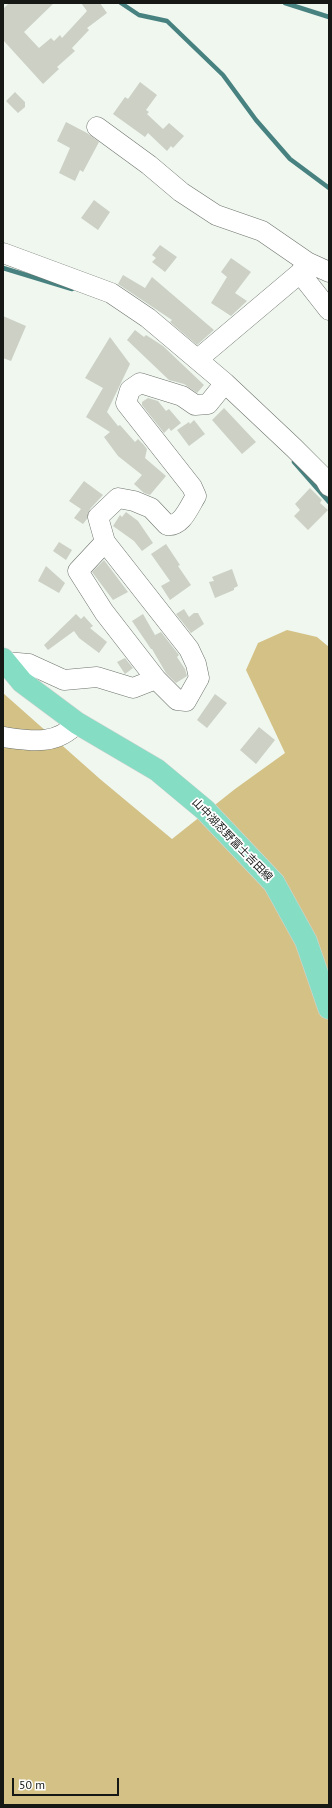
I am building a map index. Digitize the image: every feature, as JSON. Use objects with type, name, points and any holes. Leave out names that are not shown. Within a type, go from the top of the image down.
[{"type":"main road","name":"山中湖忍野富士吉田線","points":[[4,660],[22,682],[77,723],[157,770],[205,810],[274,883],[306,940],[329,1008]]},
{"type":"street","points":[[97,127],[150,165],[181,192],[216,215],[262,231],[303,268],[329,310]]},
{"type":"street","points":[[3,253],[111,293],[148,318],[225,383],[320,474],[329,486]]},
{"type":"street","points":[[198,359],[303,268],[329,272]]},
{"type":"street","points":[[105,542],[78,571],[104,612],[156,679],[176,700],[186,701],[199,678],[196,664],[189,649],[105,542],[98,517],[118,498],[134,501],[151,508],[167,525],[173,526],[179,523],[196,496],[192,487],[126,403],[130,390],[140,383],[182,396],[195,405],[208,404],[225,383]]},
{"type":"street","points":[[4,660],[29,664],[64,680],[97,677],[133,688],[156,679]]},
{"type":"street","points":[[3,737],[32,741],[49,739],[68,734],[77,723]]},
{"type":"shaded area","points":[[287,630],[317,637],[329,647],[329,1805],[3,1805],[3,693],[100,779],[172,839],[235,789],[285,753],[246,670],[258,643]]},
{"type":"building","points":[[9,3],[54,3],[24,32],[39,48],[51,38],[54,41],[60,35],[62,38],[87,11],[81,3],[100,3],[107,13],[87,28],[89,30],[72,48],[75,51],[57,67],[59,69],[43,84],[3,40],[3,9]]},
{"type":"building","points":[[140,82],[157,95],[146,110],[149,112],[147,114],[163,129],[169,123],[184,136],[173,148],[171,146],[167,151],[148,133],[145,137],[113,114],[125,97],[128,99]]},
{"type":"building","points":[[15,92],[25,102],[25,107],[18,113],[6,101]]},
{"type":"building","points":[[66,122],[87,133],[99,142],[83,172],[80,170],[75,181],[59,173],[70,148],[57,141]]},
{"type":"building","points":[[94,200],[110,212],[98,230],[81,218]]},
{"type":"building","points":[[160,245],[177,257],[165,272],[152,262],[156,258],[152,255]]},
{"type":"building","points":[[231,258],[251,272],[235,293],[247,301],[231,316],[211,303],[227,277],[221,272]]},
{"type":"building","points":[[123,275],[145,288],[152,277],[214,330],[197,345],[170,322],[172,320],[118,284]]},
{"type":"building","points":[[3,316],[26,326],[11,361],[3,358]]},
{"type":"building","points":[[135,330],[144,337],[146,335],[163,346],[204,385],[197,393],[184,384],[169,380],[127,340]]},
{"type":"building","points":[[110,337],[130,364],[107,412],[118,426],[120,425],[135,442],[138,439],[143,444],[147,449],[145,458],[166,476],[150,495],[144,493],[134,484],[142,475],[118,456],[104,437],[110,432],[86,417],[103,388],[85,378]]},
{"type":"building","points":[[148,398],[158,401],[166,411],[169,409],[181,423],[171,431],[169,428],[164,433],[142,405],[142,402]]},
{"type":"building","points":[[224,408],[256,442],[242,454],[212,420]]},
{"type":"building","points":[[194,420],[205,434],[189,446],[177,430],[189,422],[190,424]]},
{"type":"building","points":[[84,481],[103,495],[90,509],[87,519],[83,524],[74,518],[81,509],[69,501]]},
{"type":"building","points":[[310,488],[322,500],[320,503],[328,510],[308,530],[294,516],[300,510],[295,504]]},
{"type":"building","points":[[126,512],[138,521],[153,543],[142,551],[134,541],[113,526],[120,515],[122,517]]},
{"type":"building","points":[[59,542],[72,550],[66,560],[53,551]]},
{"type":"building","points":[[166,544],[180,565],[178,566],[191,585],[170,600],[161,586],[170,581],[151,554]]},
{"type":"building","points":[[104,560],[128,592],[113,600],[92,572]]},
{"type":"building","points":[[46,566],[65,583],[59,593],[38,581]]},
{"type":"building","points":[[232,569],[238,586],[234,588],[234,590],[215,598],[209,582],[214,581],[212,577]]},
{"type":"building","points":[[184,609],[189,617],[194,613],[198,613],[204,624],[191,633],[176,614]]},
{"type":"building","points":[[76,614],[81,619],[84,616],[93,626],[90,628],[107,642],[99,653],[79,638],[74,631],[48,650],[44,645]]},
{"type":"building","points":[[143,614],[155,635],[161,632],[179,655],[177,657],[185,669],[187,676],[176,683],[166,673],[152,649],[132,621]]},
{"type":"building","points":[[125,658],[133,668],[125,674],[117,662]]},
{"type":"building","points":[[215,694],[227,703],[207,728],[197,720]]},
{"type":"building","points":[[259,727],[275,740],[256,764],[240,750]]},
{"type":"waterway","points":[[121,3],[139,15],[167,21],[223,75],[256,120],[290,159],[329,188]]},
{"type":"waterway","points":[[285,3],[329,17]]},
{"type":"waterway","points":[[3,268],[72,289]]},
{"type":"waterway","points":[[294,462],[329,502]]}]
